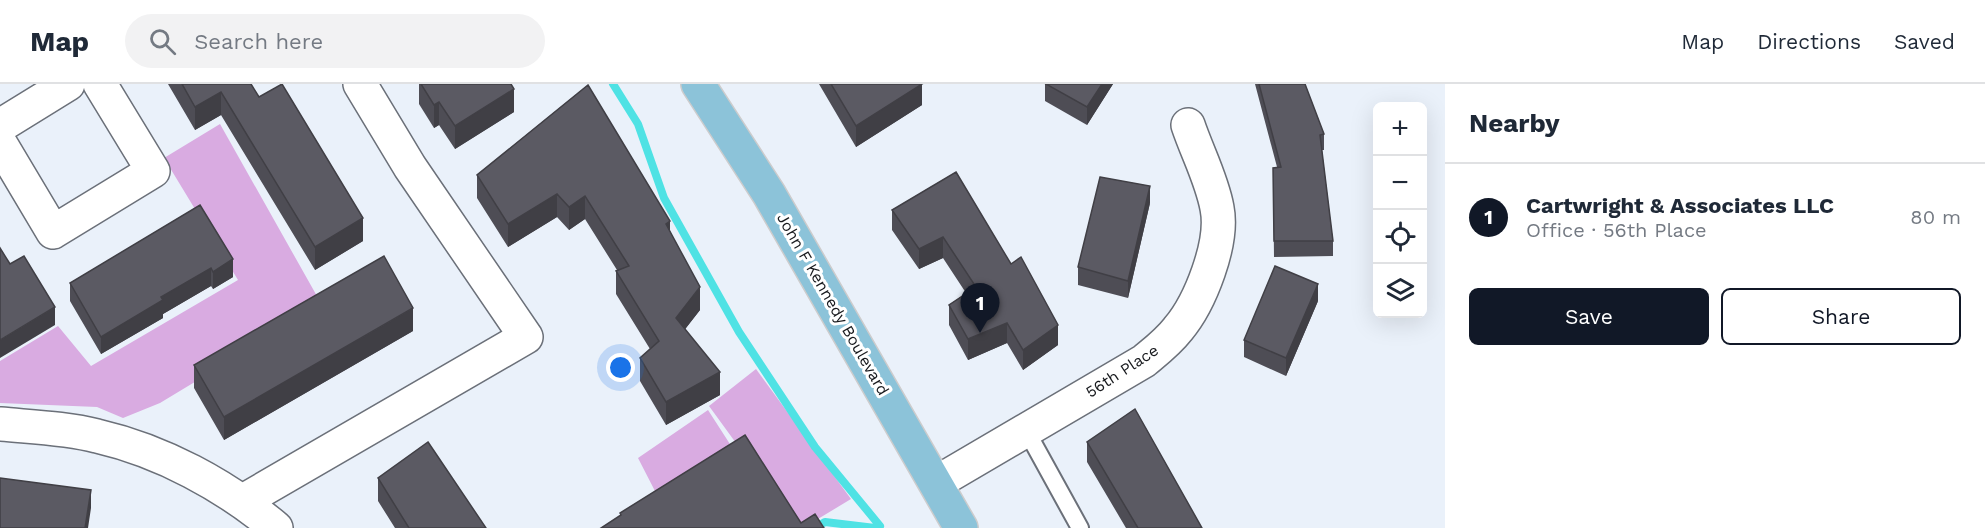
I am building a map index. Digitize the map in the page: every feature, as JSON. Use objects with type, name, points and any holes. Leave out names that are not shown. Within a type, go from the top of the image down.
[{"type":"main road","name":"John F Kennedy Boulevard","points":[[699,84],[769,194],[961,528]]},
{"type":"street","points":[[0,126],[68,84]]},
{"type":"street","points":[[0,143],[53,232],[153,171],[100,84]]},
{"type":"street","points":[[243,501],[526,336],[410,167],[360,84]]},
{"type":"street","name":"56th Place","points":[[936,483],[1144,361],[1170,338],[1189,314],[1211,264],[1217,238],[1217,209],[1188,125]]},
{"type":"street","points":[[0,424],[95,435],[153,453],[243,501],[276,528]]},
{"type":"lane","points":[[1026,430],[1080,528]]},
{"type":"shaded area","points":[[220,124],[322,305],[160,403],[123,418],[97,407],[0,403],[0,361],[58,326],[91,366],[238,280],[164,158]]},
{"type":"shaded area","points":[[756,369],[851,499],[803,528],[784,509],[709,406]]},
{"type":"shaded area","points":[[708,410],[737,455],[656,493],[638,458]]},
{"type":"building","points":[[182,84],[251,84],[259,97],[282,84],[363,218],[315,247],[221,92],[195,107]]},
{"type":"building","points":[[421,84],[511,84],[514,89],[455,126],[439,102],[434,105]]},
{"type":"building","points":[[831,84],[922,84],[856,126]]},
{"type":"building","points":[[1046,84],[1102,84],[1087,107]]},
{"type":"building","points":[[1259,84],[1305,84],[1324,134],[1320,135],[1333,241],[1274,241],[1273,168],[1281,167]]},
{"type":"building","points":[[588,85],[670,221],[666,224],[700,287],[676,318],[720,372],[666,402],[640,358],[659,341],[616,271],[629,266],[585,196],[569,207],[557,194],[508,224],[477,175]]},
{"type":"building","points":[[956,172],[1011,264],[1021,257],[1058,325],[1023,350],[1007,323],[968,339],[949,305],[976,287],[943,237],[919,249],[892,210]]},
{"type":"building","points":[[1100,177],[1150,186],[1128,281],[1078,267]]},
{"type":"building","points":[[200,205],[233,259],[213,272],[211,268],[161,297],[163,300],[101,337],[70,283]]},
{"type":"building","points":[[0,248],[10,264],[24,256],[55,307],[0,340]]},
{"type":"building","points":[[384,256],[413,308],[224,417],[194,365]]},
{"type":"building","points":[[1275,266],[1318,284],[1286,358],[1244,340]]},
{"type":"building","points":[[1135,409],[1202,528],[1138,528],[1087,442]]},
{"type":"building","points":[[745,435],[801,523],[815,514],[824,528],[601,528],[621,515],[620,513]]},
{"type":"building","points":[[428,442],[486,528],[409,528],[378,478]]},
{"type":"building","points":[[0,478],[91,490],[85,528],[0,528]]},
{"type":"waterway","points":[[613,84],[638,124],[664,198],[739,332],[815,447],[880,526]]},
{"type":"waterway","points":[[815,528],[825,522],[875,528]]},
{"type":"place","name":"Cartwright & Associates LLC","points":[[980,333]]}]
